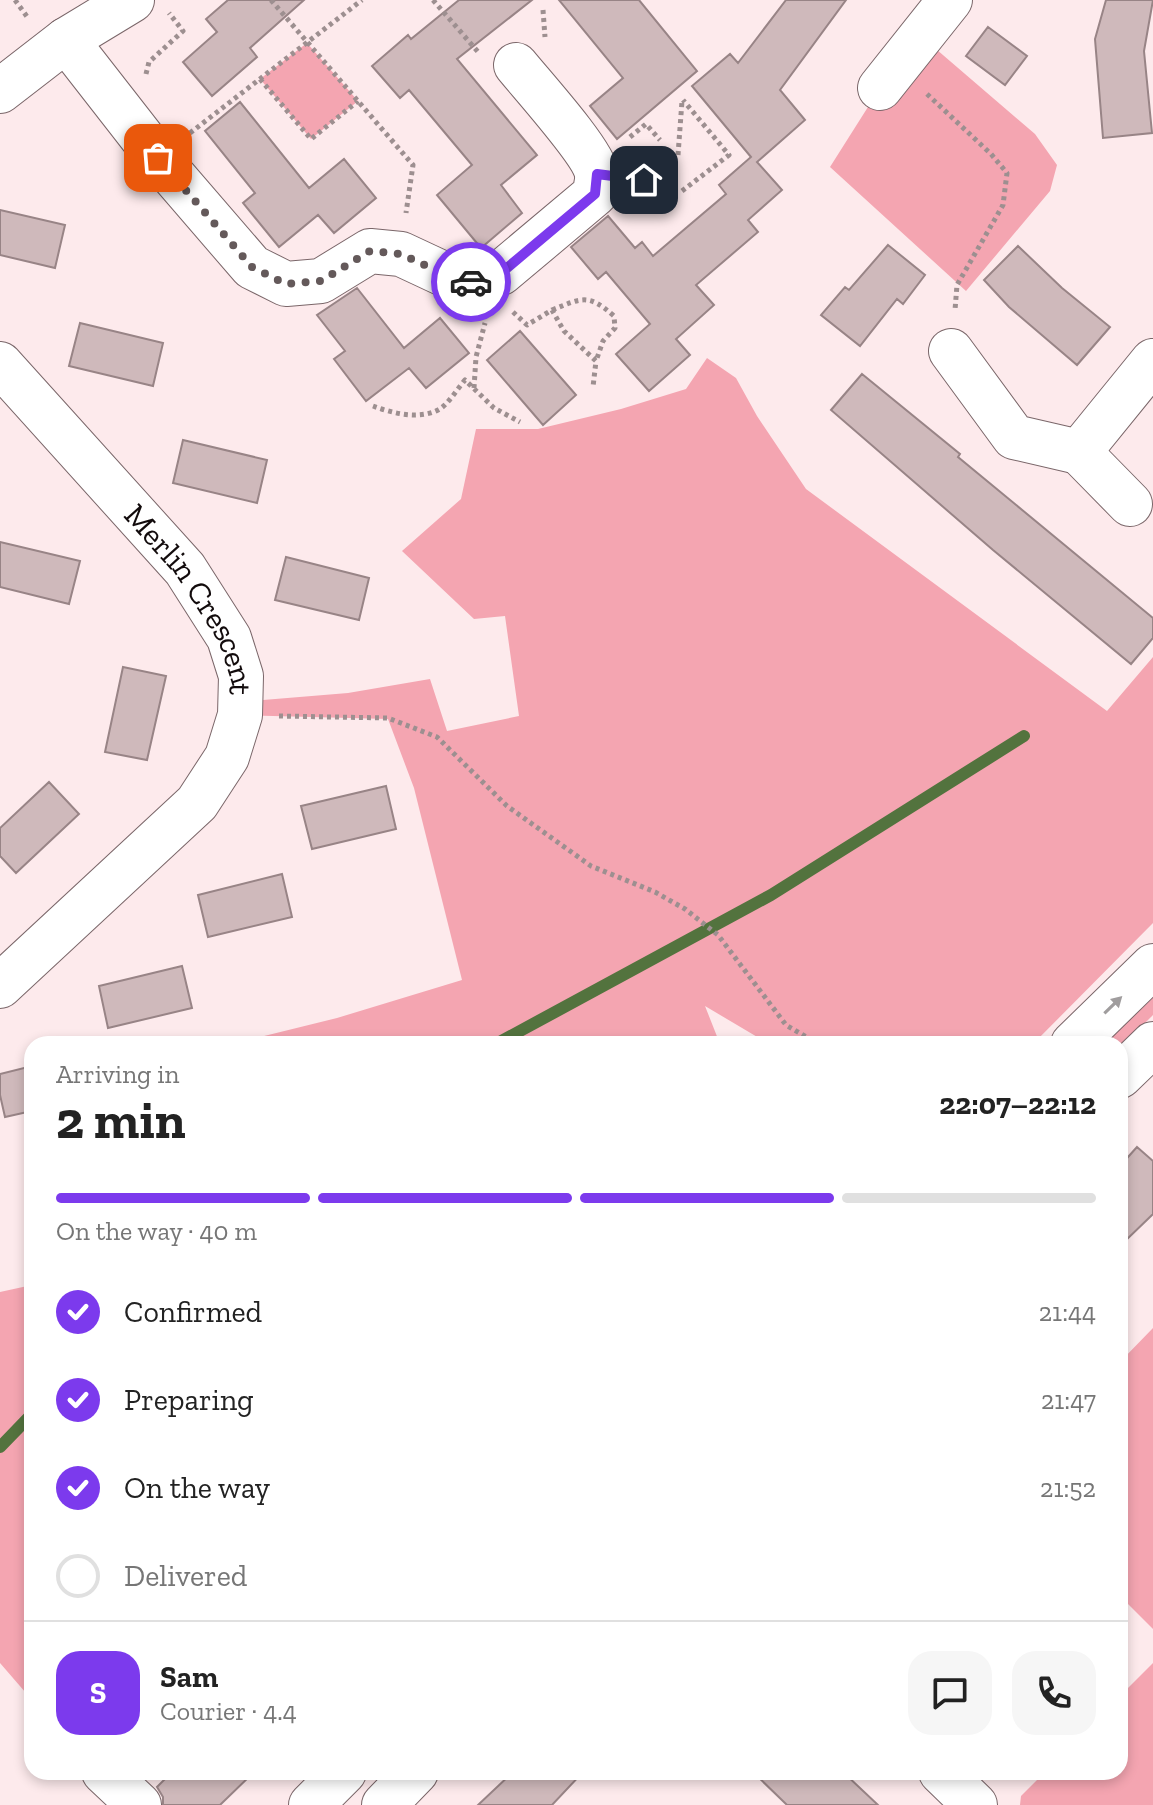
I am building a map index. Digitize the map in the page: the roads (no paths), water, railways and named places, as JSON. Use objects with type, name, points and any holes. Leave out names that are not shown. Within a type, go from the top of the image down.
[{"type":"street","points":[[889,77],[950,0]]},
{"type":"street","points":[[0,91],[66,40],[150,5]]},
{"type":"street","points":[[66,40],[158,158],[252,267],[286,284],[321,281],[370,251],[401,254],[446,275],[477,281],[501,273],[595,194],[597,174],[569,129],[516,65]]},
{"type":"street","points":[[597,174],[661,170]]},
{"type":"street","points":[[951,351],[1014,437],[1079,452],[1130,504]]},
{"type":"street","points":[[1079,452],[1153,361]]},
{"type":"street","name":"Merlin Crescent","points":[[0,364],[185,569],[229,638],[241,676],[240,715],[227,757],[197,803],[0,986]]},
{"type":"street","points":[[1081,1036],[1153,966]]},
{"type":"street","points":[[1128,1068],[1153,1044]]},
{"type":"street","points":[[112,1780],[139,1805]]},
{"type":"street","points":[[311,1805],[336,1780]]},
{"type":"street","points":[[384,1805],[408,1780]]},
{"type":"street","points":[[949,1780],[975,1805]]},
{"type":"waterway","points":[[511,1036],[771,895],[1024,736]]},
{"type":"waterway","points":[[0,1447],[24,1422]]}]
